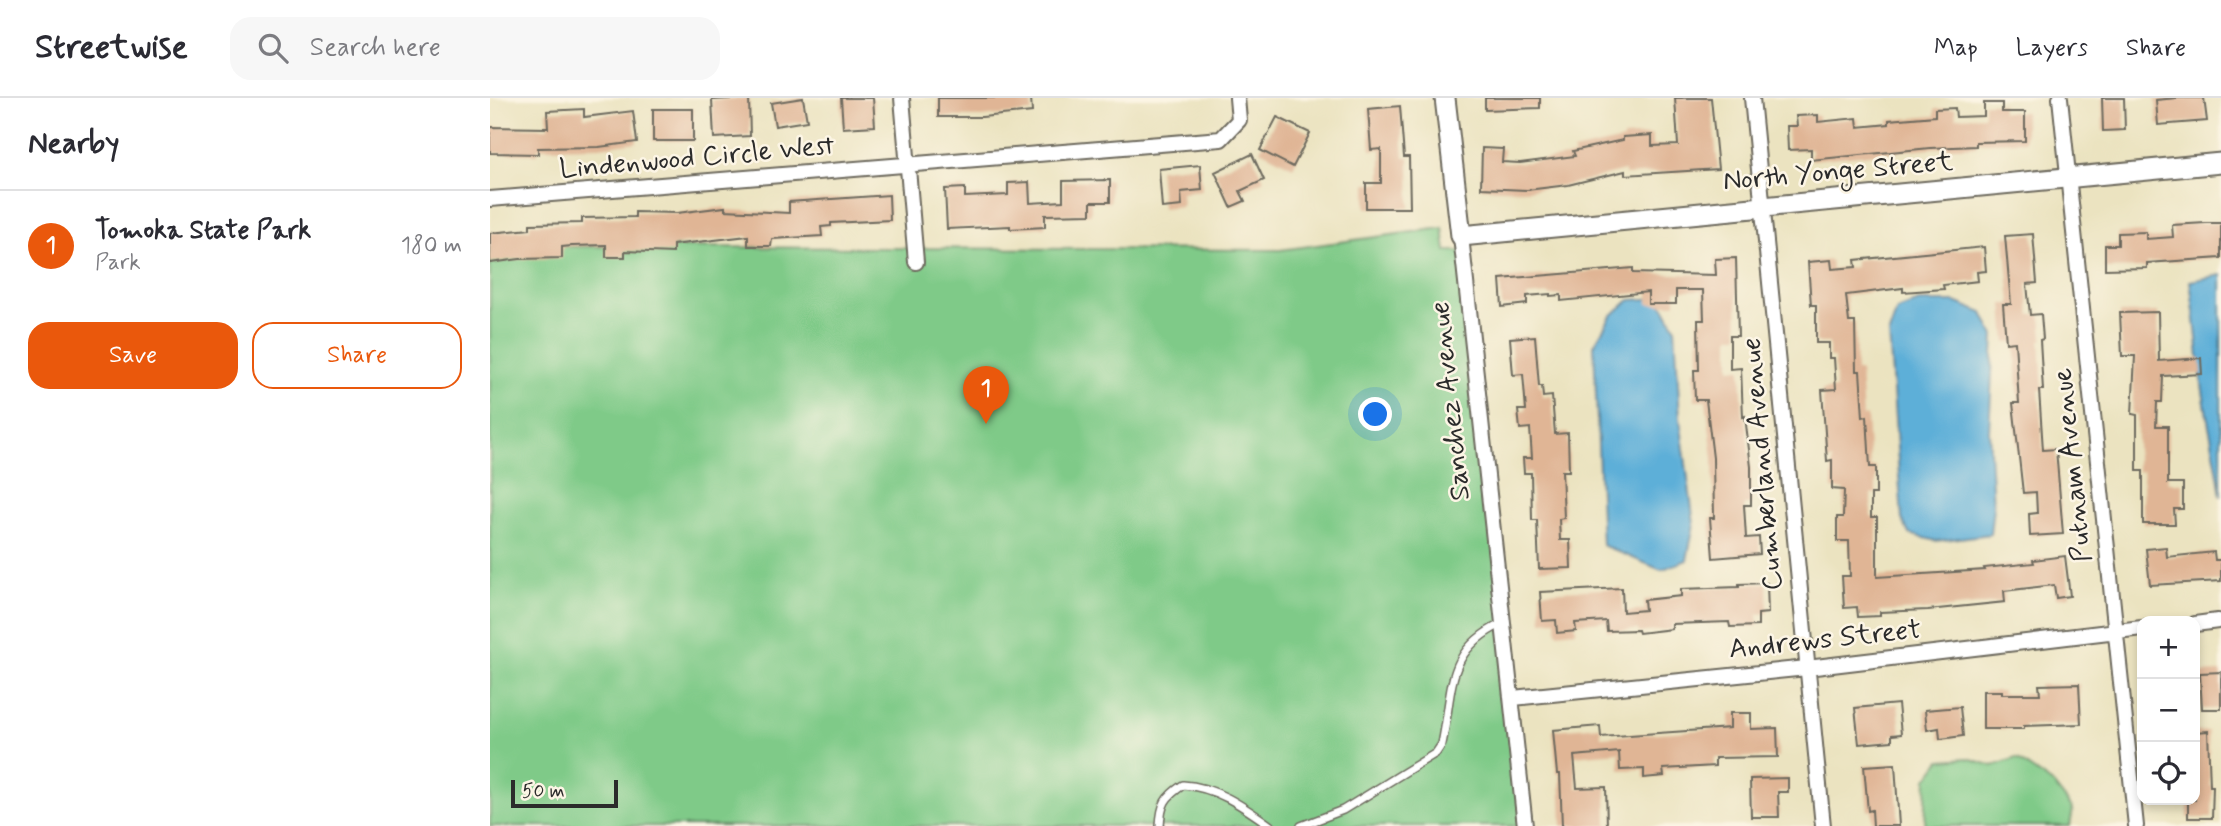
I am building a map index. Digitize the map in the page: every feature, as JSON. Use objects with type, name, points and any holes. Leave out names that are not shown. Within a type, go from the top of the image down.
[{"type":"street","points":[[902,98],[916,262]]},
{"type":"street","name":"Lindenwood Circle West","points":[[490,199],[1221,139],[1239,120],[1237,98]]},
{"type":"street","name":"Sanchez Avenue","points":[[1445,98],[1525,826]]},
{"type":"street","name":"Cumberland Avenue","points":[[1752,98],[1823,826]]},
{"type":"street","name":"Putnam Avenue","points":[[2060,98],[2136,826]]},
{"type":"street","name":"North Yonge Street","points":[[1461,236],[2221,163]]},
{"type":"street","points":[[2200,623],[2218,621]]},
{"type":"street","name":"Andrews Street","points":[[1513,698],[1807,668],[2137,629]]},
{"type":"lane","points":[[1301,826],[1343,810],[1436,753],[1442,744],[1452,680],[1459,660],[1477,637],[1504,622]]},
{"type":"lane","points":[[1160,826],[1162,803],[1169,794],[1183,785],[1213,791],[1232,800],[1271,826]]},
{"type":"green space","points":[[1443,228],[1446,251],[1463,251],[1527,826],[490,826],[490,246],[1280,250]]},
{"type":"green space","points":[[1968,758],[1993,766],[2016,758],[2054,785],[2073,809],[2070,826],[1925,826],[1927,779],[1941,760]]},
{"type":"water","points":[[2221,275],[2221,497],[2202,384],[2190,281]]},
{"type":"water","points":[[1659,298],[1675,327],[1680,419],[1694,524],[1687,560],[1661,570],[1602,545],[1594,345],[1611,316],[1630,300]]},
{"type":"water","points":[[1919,302],[1955,302],[1983,313],[1994,336],[1989,431],[1993,507],[1990,534],[1936,541],[1909,534],[1902,519],[1889,333],[1897,310]]},
{"type":"building","points":[[749,98],[750,136],[714,138],[712,100]]},
{"type":"building","points":[[803,98],[807,121],[775,126],[771,103]]},
{"type":"building","points":[[841,98],[873,98],[875,126],[843,128]]},
{"type":"building","points":[[938,98],[1031,98],[1032,112],[982,117],[938,117]]},
{"type":"building","points":[[1485,98],[1540,98],[1540,108],[1485,110]]},
{"type":"building","points":[[1675,98],[1711,98],[1718,169],[1625,175],[1625,171],[1568,185],[1527,190],[1481,188],[1482,148],[1503,149],[1502,162],[1520,163],[1575,156],[1573,151],[1623,140],[1623,137],[1652,135],[1652,146],[1678,145]]},
{"type":"building","points":[[2102,98],[2124,98],[2125,130],[2103,131]]},
{"type":"building","points":[[2204,98],[2207,121],[2158,125],[2156,100]]},
{"type":"building","points":[[1984,103],[2002,103],[2002,112],[2025,112],[2025,141],[1976,142],[1976,146],[1811,160],[1811,149],[1788,150],[1787,126],[1797,126],[1796,116],[1818,115],[1818,122],[1857,118],[1858,127],[1889,124],[1889,120],[1935,116],[1935,109],[1955,108],[1956,117],[1984,116]]},
{"type":"building","points":[[1400,106],[1404,157],[1409,157],[1410,208],[1366,208],[1366,183],[1381,183],[1381,149],[1371,150],[1368,109]]},
{"type":"building","points":[[584,109],[584,117],[633,111],[637,142],[599,147],[538,148],[538,154],[490,153],[490,127],[548,128],[547,111]]},
{"type":"building","points":[[653,109],[693,109],[693,141],[653,141]]},
{"type":"building","points":[[1277,117],[1310,133],[1293,167],[1260,150]]},
{"type":"building","points":[[1252,154],[1264,180],[1240,191],[1245,201],[1231,207],[1215,172]]},
{"type":"building","points":[[1200,165],[1202,190],[1181,192],[1182,206],[1162,208],[1159,169]]},
{"type":"building","points":[[1110,180],[1110,202],[1091,202],[1091,214],[1045,215],[1045,227],[947,229],[945,189],[965,188],[965,197],[1008,195],[1008,183],[1029,182],[1030,203],[1063,201],[1063,181]]},
{"type":"building","points":[[889,195],[890,220],[831,223],[831,226],[821,227],[822,236],[772,239],[771,246],[748,246],[748,236],[673,245],[673,253],[625,251],[625,257],[606,257],[606,245],[572,246],[562,247],[562,258],[490,263],[490,233],[530,229],[530,224],[582,223],[582,218],[635,217],[635,212],[677,213],[725,207],[725,210],[789,213],[789,202]]},
{"type":"building","points":[[2221,223],[2221,258],[2147,263],[2147,268],[2105,269],[2105,245],[2118,245],[2118,233],[2146,232],[2146,239],[2173,237],[2172,225]]},
{"type":"building","points":[[2033,234],[2037,283],[2027,284],[2030,315],[2041,314],[2043,390],[2039,390],[2043,450],[2056,449],[2063,534],[2030,536],[2029,514],[2037,513],[2036,492],[2023,493],[2013,403],[2019,403],[2015,342],[2006,343],[2003,304],[2011,304],[2005,236]]},
{"type":"building","points":[[1984,247],[1986,271],[1977,272],[1978,281],[1943,285],[1944,289],[1903,292],[1903,288],[1846,295],[1849,322],[1855,322],[1856,371],[1860,371],[1863,417],[1867,416],[1870,467],[1876,467],[1876,494],[1871,494],[1871,517],[1877,517],[1877,577],[1985,570],[1984,568],[2034,563],[2033,560],[2065,556],[2070,596],[2056,598],[2054,585],[2004,591],[2005,602],[1880,612],[1880,616],[1858,617],[1857,607],[1844,608],[1842,576],[1850,576],[1849,541],[1837,541],[1837,517],[1843,517],[1844,490],[1832,489],[1832,460],[1827,461],[1822,390],[1836,389],[1834,358],[1829,358],[1829,343],[1816,343],[1816,305],[1811,305],[1808,262],[1831,260],[1832,269],[1856,267],[1855,260]]},
{"type":"building","points":[[1736,258],[1738,336],[1730,336],[1730,369],[1741,368],[1743,417],[1745,416],[1751,467],[1751,505],[1744,505],[1746,538],[1759,537],[1760,554],[1713,558],[1710,518],[1714,518],[1713,458],[1706,400],[1695,400],[1694,370],[1699,370],[1698,320],[1704,320],[1703,290],[1676,290],[1676,304],[1648,304],[1648,292],[1561,301],[1561,295],[1527,296],[1527,304],[1502,307],[1500,279],[1633,268],[1633,273],[1716,275],[1715,259]]},
{"type":"building","points":[[2158,312],[2159,361],[2201,358],[2202,374],[2163,376],[2162,402],[2157,402],[2156,426],[2168,426],[2168,483],[2183,483],[2183,509],[2174,509],[2175,524],[2143,524],[2143,471],[2137,471],[2137,415],[2132,414],[2135,356],[2122,356],[2120,313]]},
{"type":"building","points":[[1535,336],[1539,386],[1542,386],[1543,397],[1552,396],[1555,434],[1568,433],[1569,471],[1562,471],[1564,518],[1559,519],[1560,540],[1570,540],[1571,568],[1539,569],[1537,520],[1532,520],[1531,473],[1524,473],[1523,458],[1532,458],[1530,428],[1520,429],[1518,410],[1526,410],[1523,374],[1513,375],[1510,338]]},
{"type":"building","points":[[2166,547],[2167,557],[2214,552],[2215,560],[2221,560],[2221,581],[2150,585],[2146,549]]},
{"type":"building","points":[[1767,583],[1768,613],[1758,614],[1758,626],[1730,627],[1729,622],[1672,624],[1672,629],[1639,633],[1638,630],[1607,631],[1606,621],[1575,623],[1576,631],[1557,633],[1556,620],[1542,621],[1540,592],[1622,588],[1623,612],[1645,610],[1644,600],[1681,596],[1681,589]]},
{"type":"building","points":[[2221,672],[2221,709],[2202,709],[2200,673]]},
{"type":"building","points":[[2079,684],[2081,724],[1983,729],[1983,691],[2040,694],[2039,685]]},
{"type":"building","points":[[1898,704],[1901,734],[1892,735],[1892,741],[1859,744],[1855,708]]},
{"type":"building","points":[[1960,707],[1963,736],[1940,739],[1939,728],[1927,730],[1925,710]]},
{"type":"building","points":[[1730,713],[1751,713],[1751,729],[1777,728],[1778,757],[1715,758],[1715,766],[1663,769],[1664,776],[1644,778],[1644,769],[1620,770],[1619,752],[1574,756],[1577,788],[1606,787],[1607,826],[1562,826],[1560,774],[1557,774],[1553,730],[1600,726],[1601,737],[1730,728]]},
{"type":"building","points":[[2208,731],[2210,786],[2213,786],[2212,818],[2188,818],[2188,805],[2200,805],[2200,732]]},
{"type":"building","points":[[1895,764],[1899,826],[1873,826],[1872,810],[1868,811],[1864,766]]},
{"type":"building","points":[[1788,778],[1788,792],[1778,792],[1779,817],[1751,817],[1750,779]]},
{"type":"place","name":"Tomoka State Park","points":[[986,424]]}]
